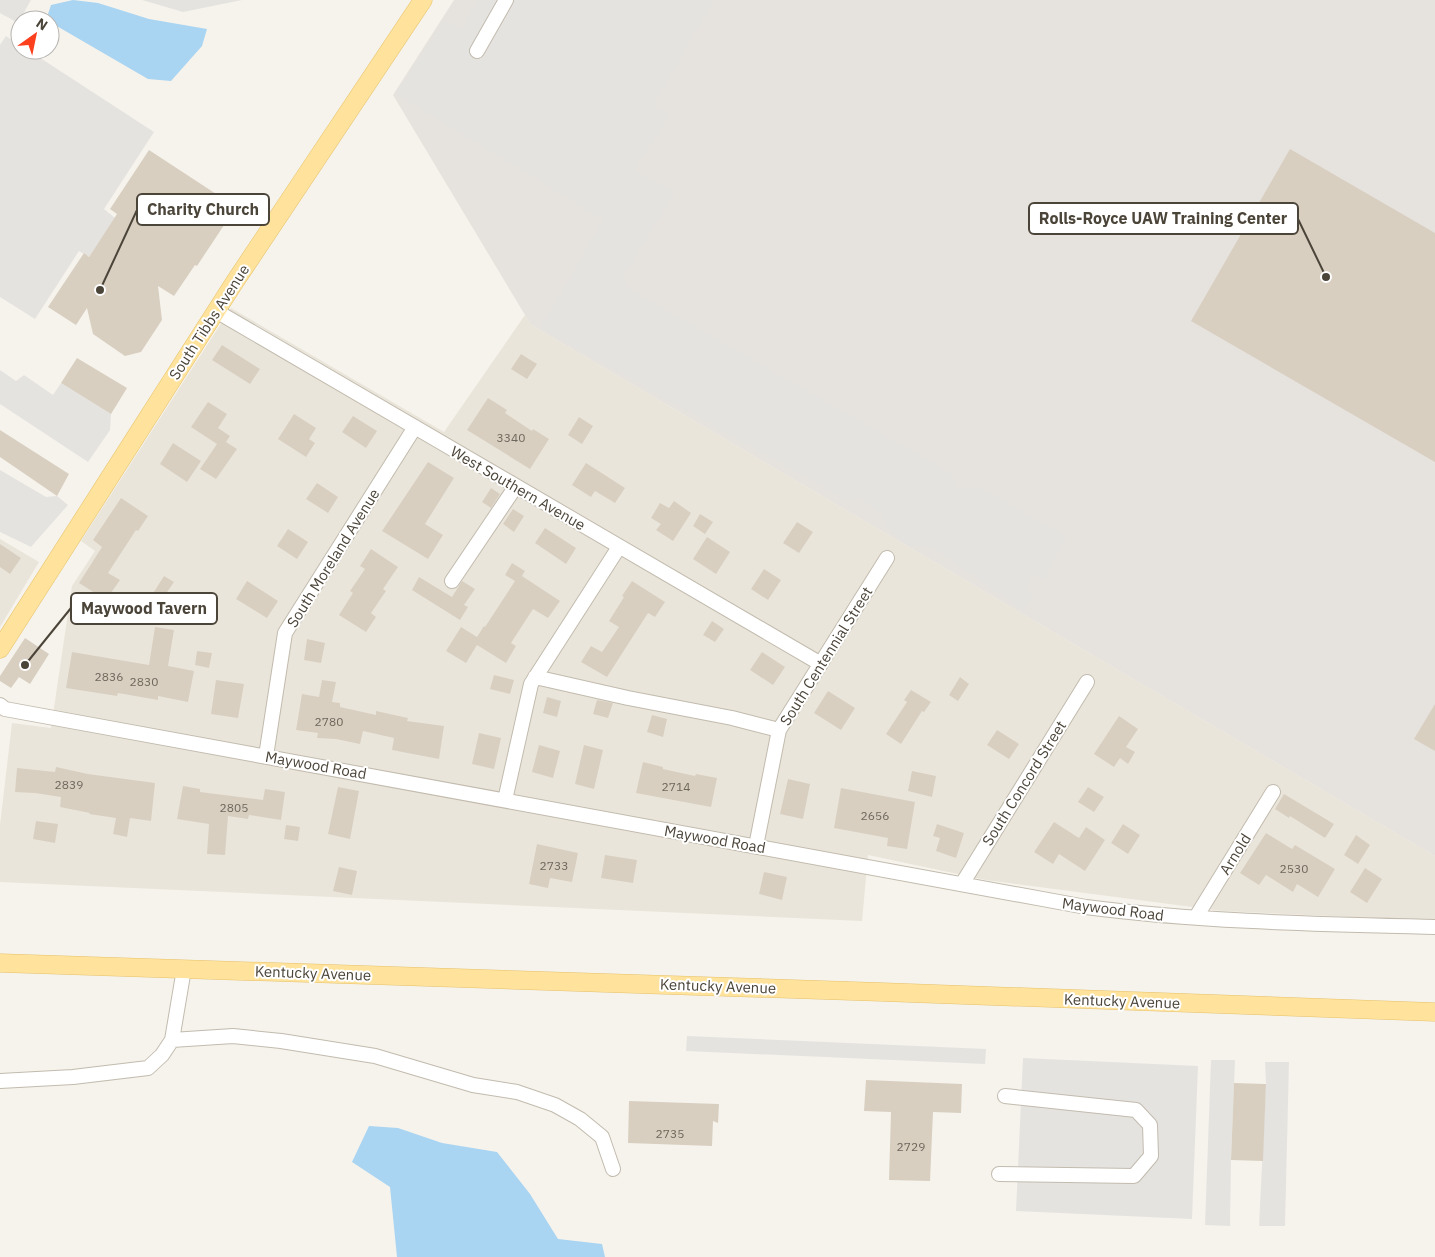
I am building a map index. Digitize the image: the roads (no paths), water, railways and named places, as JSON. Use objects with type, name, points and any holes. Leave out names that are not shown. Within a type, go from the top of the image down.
[{"type":"main road","name":"South Tibbs Avenue","points":[[0,648],[216,311],[423,0]]},
{"type":"main road","name":"Kentucky Avenue","points":[[0,963],[1435,1012]]},
{"type":"street","points":[[477,51],[506,0]]},
{"type":"street","name":"West Southern Avenue","points":[[216,311],[821,664]]},
{"type":"street","name":"South Moreland Avenue","points":[[266,756],[285,633],[414,427]]},
{"type":"street","points":[[452,581],[516,486]]},
{"type":"street","points":[[505,800],[530,684],[619,547]]},
{"type":"street","name":"South Centennial Street","points":[[756,846],[779,730],[887,558]]},
{"type":"street","points":[[535,677],[628,698],[732,718],[779,730]]},
{"type":"street","name":"South Concord Street","points":[[962,884],[1087,682]]},
{"type":"street","name":"Maywood Road","points":[[0,705],[5,709],[1086,907],[1162,915],[1278,922],[1435,927]]},
{"type":"street","name":"Arnold","points":[[1196,917],[1273,792]]},
{"type":"street","points":[[0,1081],[73,1078],[148,1068],[162,1055],[172,1040],[184,969]]},
{"type":"street","points":[[172,1040],[233,1036],[291,1042],[375,1056],[473,1084],[517,1092],[555,1105],[580,1119],[602,1137],[613,1169]]},
{"type":"street","points":[[999,1174],[1134,1176],[1151,1156],[1150,1125],[1136,1110],[1004,1096]]},
{"type":"water","points":[[73,0],[98,3],[149,19],[207,29],[202,46],[171,81],[148,79],[60,28],[60,10],[49,10],[51,5]]},
{"type":"water","points":[[369,1126],[398,1128],[442,1143],[497,1152],[530,1194],[558,1239],[602,1244],[605,1257],[397,1257],[390,1187],[352,1162]]},
{"type":"place","name":"Rolls-Royce UAW Training Center","points":[[1326,277]]},
{"type":"place","name":"Charity Church","points":[[100,290]]},
{"type":"place","name":"Maywood Tavern","points":[[25,665]]}]
